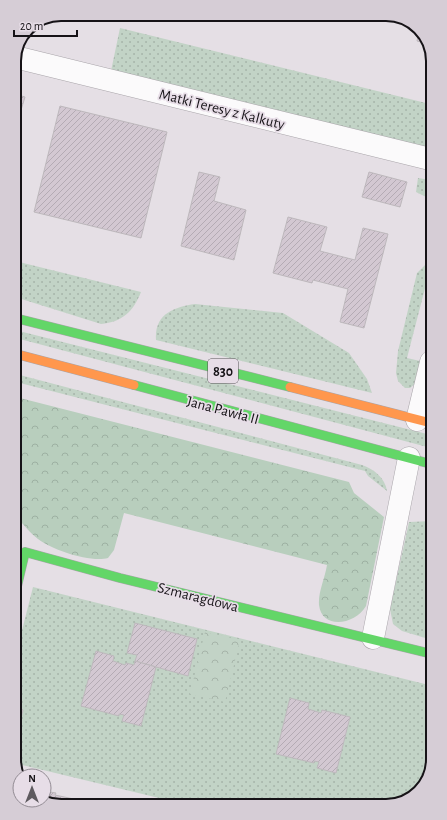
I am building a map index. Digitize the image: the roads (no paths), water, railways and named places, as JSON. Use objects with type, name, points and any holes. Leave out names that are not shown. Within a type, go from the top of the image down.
[{"type":"main road","name":"830","points":[[21,320],[424,421]]},
{"type":"main road","name":"Jana Pawła II","points":[[21,355],[426,463]]},
{"type":"main road","points":[[21,363],[69,369]]},
{"type":"main road","name":"Szmaragdowa","points":[[21,569],[25,552],[223,604],[373,638],[426,652]]},
{"type":"street","name":"Matki Teresy z Kalkuty","points":[[21,58],[426,158]]},
{"type":"street","points":[[424,421],[426,404]]},
{"type":"street","points":[[373,638],[409,458]]}]
